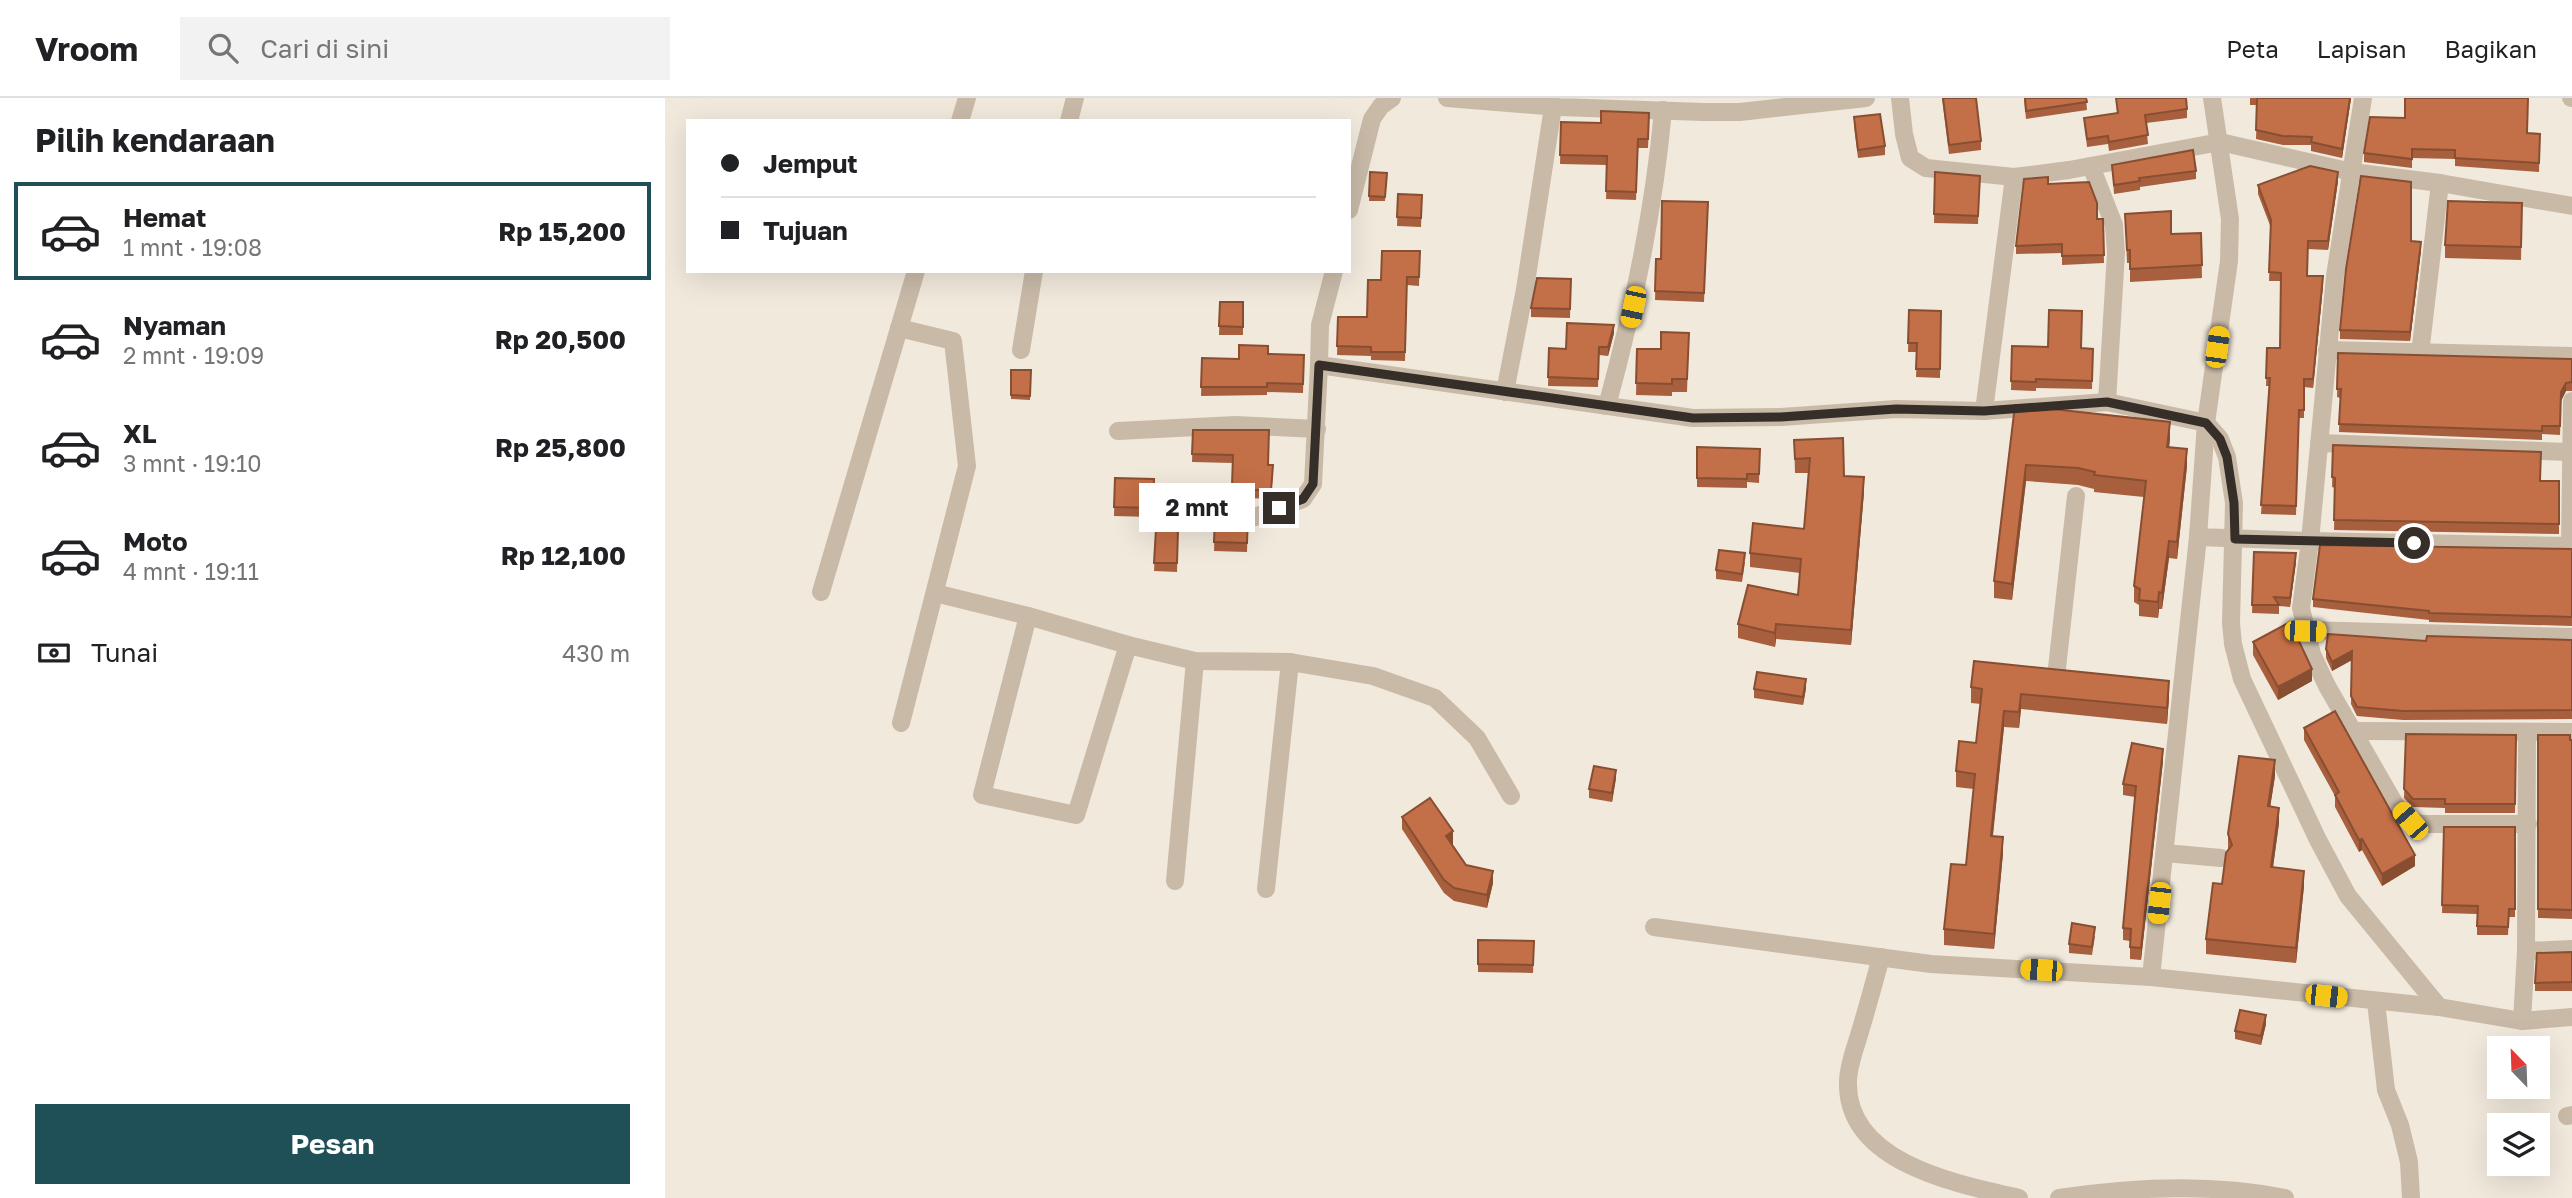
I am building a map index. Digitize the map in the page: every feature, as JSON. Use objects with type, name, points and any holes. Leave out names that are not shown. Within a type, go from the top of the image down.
[{"type":"street","points":[[961,119],[967,98]]},
{"type":"street","points":[[1070,119],[1075,98]]},
{"type":"street","points":[[1351,202],[1372,119],[1381,106],[1392,98]]},
{"type":"street","points":[[1447,98],[1553,107],[1740,112],[1786,102],[1866,98]]},
{"type":"street","points":[[1900,98],[1910,158],[1926,168],[2014,177],[2220,142],[2352,172],[2440,183],[2572,206]]},
{"type":"street","points":[[2151,977],[2199,537],[2206,423],[2229,261],[2230,219],[2212,98]]},
{"type":"street","points":[[2363,98],[2335,276],[2310,541],[2301,608],[2305,631],[2327,686],[2396,806],[2410,821],[2421,824],[2528,824]]},
{"type":"street","points":[[1505,392],[1525,289],[1553,107]]},
{"type":"street","points":[[1607,406],[1643,257],[1656,184],[1663,110]]},
{"type":"street","points":[[2091,166],[2114,225],[2116,253],[2107,402]]},
{"type":"street","points":[[1984,411],[2014,177]]},
{"type":"street","points":[[2420,354],[2440,183]]},
{"type":"street","points":[[821,592],[915,273]]},
{"type":"street","points":[[1021,350],[1034,273]]},
{"type":"street","points":[[1255,517],[1303,499],[1313,484],[1320,325],[1333,273]]},
{"type":"street","points":[[899,328],[953,341],[967,466],[901,723]]},
{"type":"street","points":[[2327,351],[2572,356]]},
{"type":"street","points":[[1319,365],[1693,418],[1781,417],[1896,409],[1984,411],[2107,402],[2206,423],[2220,439],[2227,457],[2234,503],[2231,623],[2242,679],[2318,840],[2349,896],[2439,1007]]},
{"type":"street","points":[[2199,537],[2571,546],[2572,401]]},
{"type":"street","points":[[1118,430],[1235,425],[1317,429]]},
{"type":"street","points":[[2319,443],[2570,452]]},
{"type":"street","points":[[2057,668],[2075,496]]},
{"type":"street","points":[[935,593],[1195,661],[1290,662],[1373,676],[1435,698],[1477,738],[1511,796]]},
{"type":"street","points":[[1028,616],[982,795],[1076,815],[1128,645]]},
{"type":"street","points":[[2305,631],[2572,637]]},
{"type":"street","points":[[1175,881],[1195,661]]},
{"type":"street","points":[[1266,889],[1290,662]]},
{"type":"street","points":[[2354,731],[2572,732]]},
{"type":"street","points":[[2522,1021],[2526,951],[2527,732]]},
{"type":"street","points":[[2165,853],[2221,858]]},
{"type":"street","points":[[1654,926],[1931,964],[2151,977],[2439,1007],[2522,1021],[2572,1017]]},
{"type":"street","points":[[2526,951],[2572,949]]},
{"type":"street","points":[[1881,957],[1848,1081],[1851,1111],[1866,1136],[1911,1166],[1959,1183],[2019,1198]]},
{"type":"street","points":[[2376,1002],[2386,1090],[2400,1125],[2409,1162],[2411,1198]]},
{"type":"street","points":[[2059,1198],[2152,1189],[2248,1191],[2285,1198]]},
{"type":"building","points":[[1943,98],[1976,98],[1981,141],[1949,145]]},
{"type":"building","points":[[2025,98],[2086,98],[2087,102],[2026,111]]},
{"type":"building","points":[[2116,98],[2186,98],[2187,109],[2145,115],[2148,135],[2109,142],[2108,136],[2087,139],[2084,118],[2118,113]]},
{"type":"building","points":[[2257,98],[2350,98],[2342,149],[2311,142],[2312,137],[2283,136],[2256,130]]},
{"type":"building","points":[[2405,98],[2528,98],[2527,133],[2540,134],[2539,163],[2455,158],[2455,150],[2412,149],[2412,159],[2364,153],[2370,117],[2405,118]]},
{"type":"building","points":[[1601,111],[1649,113],[1648,139],[1638,139],[1636,192],[1606,191],[1607,156],[1560,155],[1561,122],[1601,123]]},
{"type":"building","points":[[1880,114],[1885,146],[1858,150],[1854,117]]},
{"type":"building","points":[[2193,150],[2196,171],[2139,178],[2140,181],[2114,185],[2112,165]]},
{"type":"building","points":[[2310,166],[2338,172],[2328,241],[2308,241],[2307,276],[2323,276],[2313,379],[2304,379],[2304,410],[2299,410],[2296,506],[2261,505],[2270,378],[2266,378],[2267,348],[2280,348],[2281,273],[2269,272],[2271,220],[2258,185]]},
{"type":"building","points":[[1370,172],[1387,173],[1385,197],[1369,196]]},
{"type":"building","points":[[1935,172],[1980,176],[1978,216],[1934,214]]},
{"type":"building","points":[[2361,176],[2411,182],[2411,241],[2421,242],[2410,332],[2340,330],[2346,269]]},
{"type":"building","points":[[2048,177],[2048,184],[2089,182],[2097,203],[2097,219],[2103,219],[2104,255],[2062,256],[2062,244],[2016,246],[2024,179]]},
{"type":"building","points":[[1398,194],[1422,195],[1421,218],[1397,217]]},
{"type":"building","points":[[1662,201],[1708,202],[1704,293],[1655,291],[1656,259],[1661,259]]},
{"type":"building","points":[[2448,201],[2522,203],[2521,247],[2445,245]]},
{"type":"building","points":[[2171,211],[2171,234],[2201,233],[2202,265],[2130,269],[2125,214]]},
{"type":"building","points":[[1382,251],[1420,251],[1419,277],[1407,277],[1405,352],[1371,352],[1371,347],[1337,346],[1338,317],[1367,317],[1368,280],[1381,280]]},
{"type":"building","points":[[1537,278],[1571,279],[1570,309],[1531,308]]},
{"type":"building","points":[[1220,302],[1243,302],[1243,327],[1219,326]]},
{"type":"building","points":[[1909,310],[1941,311],[1940,369],[1916,369],[1917,343],[1908,343]]},
{"type":"building","points":[[2049,310],[2082,311],[2081,348],[2093,349],[2092,381],[2011,381],[2012,346],[2048,347]]},
{"type":"building","points":[[1567,323],[1614,325],[1608,347],[1599,347],[1598,379],[1548,377],[1549,348],[1566,349]]},
{"type":"building","points":[[1661,332],[1689,333],[1687,379],[1672,379],[1672,384],[1636,383],[1637,349],[1661,349]]},
{"type":"building","points":[[1239,345],[1268,346],[1268,354],[1304,355],[1303,384],[1201,387],[1202,358],[1239,359]]},
{"type":"building","points":[[2338,353],[2572,359],[2572,382],[2566,383],[2561,392],[2560,426],[2542,426],[2542,431],[2339,424],[2341,389],[2337,389]]},
{"type":"building","points":[[1011,370],[1031,370],[1030,396],[1011,395]]},
{"type":"building","points":[[2015,405],[2170,422],[2167,447],[2187,449],[2177,542],[2169,541],[2162,593],[2159,592],[2158,602],[2139,600],[2140,589],[2134,586],[2146,481],[2094,475],[2095,472],[2078,468],[2026,465],[2012,584],[1994,581]]},
{"type":"building","points":[[1193,430],[1269,430],[1268,465],[1273,465],[1271,490],[1248,490],[1248,500],[1244,507],[1248,517],[1247,543],[1214,542],[1215,517],[1231,517],[1233,455],[1192,454]]},
{"type":"building","points":[[1843,438],[1844,476],[1864,477],[1851,630],[1776,624],[1775,633],[1738,624],[1748,585],[1798,595],[1801,559],[1750,553],[1753,523],[1804,529],[1810,458],[1795,459],[1794,440]]},
{"type":"building","points":[[2333,445],[2541,452],[2540,481],[2559,481],[2559,524],[2334,520]]},
{"type":"building","points":[[1697,447],[1760,449],[1759,474],[1747,474],[1747,479],[1697,478]]},
{"type":"building","points":[[1115,478],[1154,479],[1153,508],[1114,507]]},
{"type":"building","points":[[1156,529],[1178,530],[1177,563],[1154,563]]},
{"type":"building","points":[[2320,545],[2572,549],[2572,617],[2429,613],[2313,599]]},
{"type":"building","points":[[1719,550],[1745,553],[1742,574],[1716,570]]},
{"type":"building","points":[[2254,552],[2296,553],[2290,598],[2274,597],[2279,605],[2252,605]]},
{"type":"building","points":[[2290,622],[2312,669],[2278,687],[2253,642]]},
{"type":"building","points":[[2328,634],[2426,641],[2427,636],[2572,640],[2572,710],[2403,711],[2357,707],[2351,696],[2352,651],[2332,662],[2326,649]]},
{"type":"building","points":[[1974,661],[2169,681],[2167,708],[2021,694],[2019,712],[2004,711],[1991,836],[2003,837],[1994,934],[1944,929],[1951,864],[1966,865],[1975,774],[1956,771],[1959,741],[1976,743],[1982,689],[1971,687]]},
{"type":"building","points":[[1757,672],[1806,679],[1803,697],[1754,689]]},
{"type":"building","points":[[2335,711],[2415,855],[2382,874],[2362,839],[2359,840],[2335,795],[2339,792],[2304,728]]},
{"type":"building","points":[[2406,734],[2516,735],[2515,804],[2445,804],[2445,799],[2413,799],[2404,789]]},
{"type":"building","points":[[2538,735],[2570,735],[2572,740],[2572,910],[2538,909]]},
{"type":"building","points":[[2132,743],[2163,749],[2141,948],[2130,947],[2131,929],[2123,928],[2136,786],[2123,784]]},
{"type":"building","points":[[2239,756],[2275,760],[2268,806],[2279,808],[2271,867],[2304,871],[2296,948],[2206,939],[2213,883],[2222,884],[2226,853],[2232,845],[2228,834]]},
{"type":"building","points":[[1594,766],[1616,770],[1612,793],[1589,789]]},
{"type":"building","points":[[1430,798],[1453,831],[1446,836],[1466,865],[1493,871],[1487,895],[1454,888],[1444,880],[1402,817]]},
{"type":"building","points":[[2444,827],[2515,827],[2515,909],[2509,909],[2508,927],[2477,926],[2478,906],[2442,905]]},
{"type":"building","points":[[2072,923],[2095,927],[2092,947],[2069,944]]},
{"type":"building","points":[[1478,940],[1534,941],[1533,965],[1478,964]]},
{"type":"building","points":[[2572,952],[2572,982],[2535,983],[2537,953]]},
{"type":"building","points":[[2240,1010],[2266,1015],[2261,1036],[2235,1031]]},
{"type":"route","points":[[1279,508],[1303,499],[1313,484],[1319,365],[1693,418],[1781,417],[1896,409],[1984,411],[2107,402],[2206,423],[2220,439],[2227,457],[2234,503],[2235,539],[2414,543]]}]
